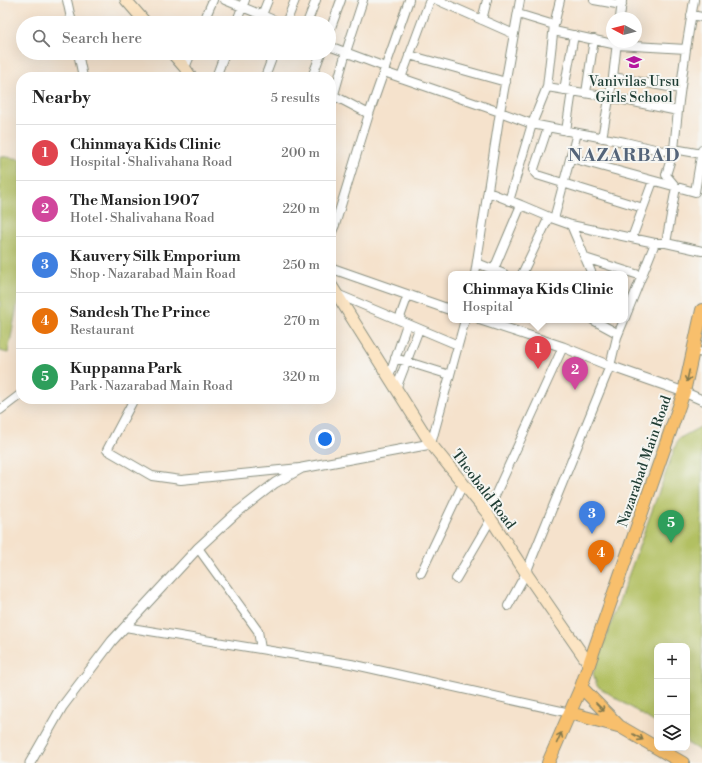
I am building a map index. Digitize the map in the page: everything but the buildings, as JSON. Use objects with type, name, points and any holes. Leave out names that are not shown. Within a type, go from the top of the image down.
[{"type":"main road","points":[[126,0],[140,16]]},
{"type":"main road","points":[[178,60],[187,72]]},
{"type":"main road","name":"Theobald Road","points":[[336,293],[431,444],[489,516],[526,573],[589,664]]},
{"type":"main road","name":"Nazarabad Main Road","points":[[589,664],[698,352],[702,310]]},
{"type":"main road","points":[[548,763],[581,688],[589,664]]},
{"type":"main road","points":[[581,688],[619,726],[654,746]]},
{"type":"main road","points":[[570,713],[619,726]]},
{"type":"main road","points":[[662,751],[683,763]]},
{"type":"street","points":[[67,0],[70,16]]},
{"type":"street","points":[[206,16],[213,0]]},
{"type":"street","points":[[225,0],[243,4],[262,15],[268,0]]},
{"type":"street","points":[[289,16],[295,0]]},
{"type":"street","points":[[310,16],[316,0]]},
{"type":"street","points":[[335,16],[341,0]]},
{"type":"street","points":[[336,84],[363,0]]},
{"type":"street","points":[[336,222],[369,114],[409,0]]},
{"type":"street","points":[[401,78],[430,0]]},
{"type":"street","points":[[437,0],[514,34]]},
{"type":"street","points":[[482,20],[487,0]]},
{"type":"street","points":[[476,271],[500,112],[520,0]]},
{"type":"street","points":[[509,201],[532,124],[547,87],[554,28],[560,0]]},
{"type":"street","points":[[594,0],[622,3]]},
{"type":"street","points":[[666,243],[676,187],[666,175],[674,149],[680,89],[694,0]]},
{"type":"street","points":[[239,16],[243,4]]},
{"type":"street","points":[[518,14],[574,35],[606,41]]},
{"type":"street","points":[[691,15],[702,17]]},
{"type":"street","points":[[566,131],[568,90],[574,35]]},
{"type":"street","points":[[586,93],[594,39]]},
{"type":"street","points":[[642,45],[686,49]]},
{"type":"street","points":[[336,48],[401,78],[532,124],[663,151],[674,149],[702,152],[698,193],[571,158]]},
{"type":"street","points":[[602,138],[613,77],[616,48]]},
{"type":"street","points":[[409,55],[506,82]]},
{"type":"street","points":[[79,60],[82,72]]},
{"type":"street","points":[[188,72],[190,60]]},
{"type":"street","points":[[218,72],[222,60]]},
{"type":"street","points":[[267,72],[271,60]]},
{"type":"street","points":[[314,72],[318,60]]},
{"type":"street","points":[[613,77],[680,89]]},
{"type":"street","points":[[547,87],[609,97],[678,111]]},
{"type":"street","points":[[336,96],[369,114]]},
{"type":"street","points":[[548,127],[534,169],[535,173],[643,208]]},
{"type":"street","points":[[524,271],[551,218],[564,183],[577,133]]},
{"type":"street","points":[[632,238],[653,181]]},
{"type":"street","points":[[488,192],[571,225],[655,243],[666,243],[702,251]]},
{"type":"street","points":[[494,269],[522,205]]},
{"type":"street","points":[[571,225],[591,271]]},
{"type":"street","points":[[628,311],[655,243]]},
{"type":"street","points":[[585,258],[626,271]]},
{"type":"street","points":[[477,263],[498,271]]},
{"type":"street","points":[[336,270],[448,309]]},
{"type":"street","points":[[628,272],[642,276]]},
{"type":"street","points":[[336,291],[403,322],[458,345]]},
{"type":"street","points":[[389,377],[395,358],[408,295]]},
{"type":"street","points":[[131,404],[107,450],[152,476],[181,480],[302,468],[431,444],[464,323]]},
{"type":"street","points":[[490,323],[563,347],[702,400]]},
{"type":"street","points":[[598,323],[616,334]]},
{"type":"street","points":[[612,323],[616,334]]},
{"type":"street","points":[[508,606],[526,573],[610,366],[616,334],[623,323]]},
{"type":"street","points":[[396,389],[419,329]]},
{"type":"street","points":[[456,578],[489,516],[563,347]]},
{"type":"street","points":[[395,358],[450,375]]},
{"type":"street","points":[[0,410],[16,398]]},
{"type":"street","points":[[30,763],[62,707],[112,641],[198,548],[235,514],[275,483],[302,468]]},
{"type":"street","points":[[421,573],[463,484]]},
{"type":"street","points":[[198,548],[258,631],[261,649]]},
{"type":"street","points":[[125,627],[351,664],[570,713]]},
{"type":"green space","points":[[0,156],[16,158],[16,311],[8,353],[0,351]]},
{"type":"green space","points":[[702,426],[702,752],[690,745],[690,643],[654,643],[654,722],[597,686],[593,673],[678,439]]},
{"type":"place","name":"Vanivilas Ursu Girls School","points":[[634,62]]},
{"type":"place","name":"Chinmaya Kids Clinic","points":[[538,369]]},
{"type":"place","name":"The Mansion 1907","points":[[575,390]]},
{"type":"place","name":"Kauvery Silk Emporium","points":[[592,534]]},
{"type":"place","name":"Kuppanna Park","points":[[671,543]]},
{"type":"place","name":"Sandesh The Prince","points":[[601,573]]},
{"type":"district","name":"NAZARBAD","points":[[624,155]]}]
